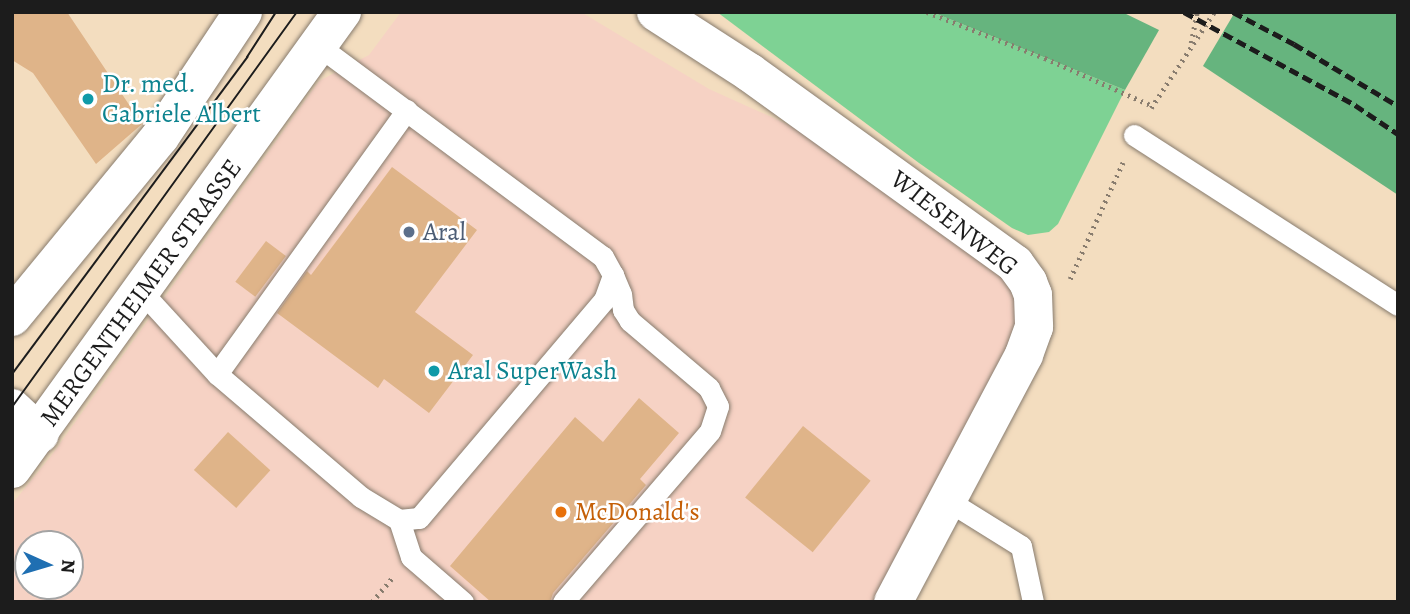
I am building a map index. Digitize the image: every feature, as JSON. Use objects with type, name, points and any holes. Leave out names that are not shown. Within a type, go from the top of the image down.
[{"type":"main road","points":[[12,317],[160,137],[243,12]]},
{"type":"main road","name":"MERGENTHEIMER STRASSE","points":[[12,469],[40,434],[342,12]]},
{"type":"main road","name":"WIESENWEG","points":[[656,12],[749,72],[1015,264],[1028,282],[1033,295],[1034,327],[1019,365],[893,602]]},
{"type":"main road","points":[[12,408],[40,434]]},
{"type":"lane","points":[[318,45],[603,257],[621,294],[622,310],[630,321],[709,388],[718,406],[710,431],[563,602]]},
{"type":"lane","points":[[217,374],[407,110]]},
{"type":"lane","points":[[1134,135],[1398,305]]},
{"type":"lane","points":[[141,291],[217,374],[361,497],[399,520],[419,517],[604,300],[613,275]]},
{"type":"lane","points":[[947,500],[1021,546],[1033,602]]},
{"type":"lane","points":[[399,520],[411,557],[463,602]]},
{"type":"path","points":[[927,12],[1045,58],[1153,106]]},
{"type":"path","points":[[1190,48],[1197,12]]},
{"type":"path","points":[[1034,327],[1076,271],[1134,135],[1214,12]]},
{"type":"path","points":[[372,602],[398,571]]},
{"type":"shaded area","points":[[401,12],[581,12],[709,89],[836,146],[1015,287],[1024,322],[878,602],[12,602],[12,504],[51,456],[319,81],[369,55]]},
{"type":"green space","points":[[717,12],[932,12],[1125,90],[1058,224],[1049,232],[1028,235],[1012,228],[919,163]]},
{"type":"green space","points":[[932,12],[1122,12],[1159,30],[1125,90]]},
{"type":"green space","points":[[1235,12],[1398,12],[1398,195],[1203,66]]},
{"type":"building","name":"Dr. med. Gabriele Albert","points":[[12,12],[67,12],[142,124],[96,164],[33,73],[12,60]]},
{"type":"building","points":[[392,167],[477,230],[415,312],[473,355],[429,413],[384,379],[378,388],[277,313],[307,271],[311,275]]},
{"type":"building","points":[[266,241],[286,256],[255,297],[235,282]]},
{"type":"building","name":"McDonald's","points":[[639,398],[679,433],[640,479],[646,485],[553,593],[550,602],[491,602],[450,566],[575,417],[603,442]]},
{"type":"building","points":[[803,426],[871,481],[813,552],[745,497]]},
{"type":"building","points":[[228,432],[270,470],[236,508],[194,470]]},
{"type":"tram line","points":[[12,374],[247,57],[276,12]]},
{"type":"tram line","points":[[12,407],[297,12]]},
{"type":"railway","points":[[1184,12],[1355,105],[1398,134]]},
{"type":"railway","points":[[1233,12],[1294,44],[1398,106]]},
{"type":"place","name":"Dr. med. Gabriele Albert","points":[[88,99]]},
{"type":"place","name":"Aral","points":[[409,232]]},
{"type":"place","name":"Aral SuperWash","points":[[434,371]]},
{"type":"place","name":"McDonald's","points":[[561,512]]}]
